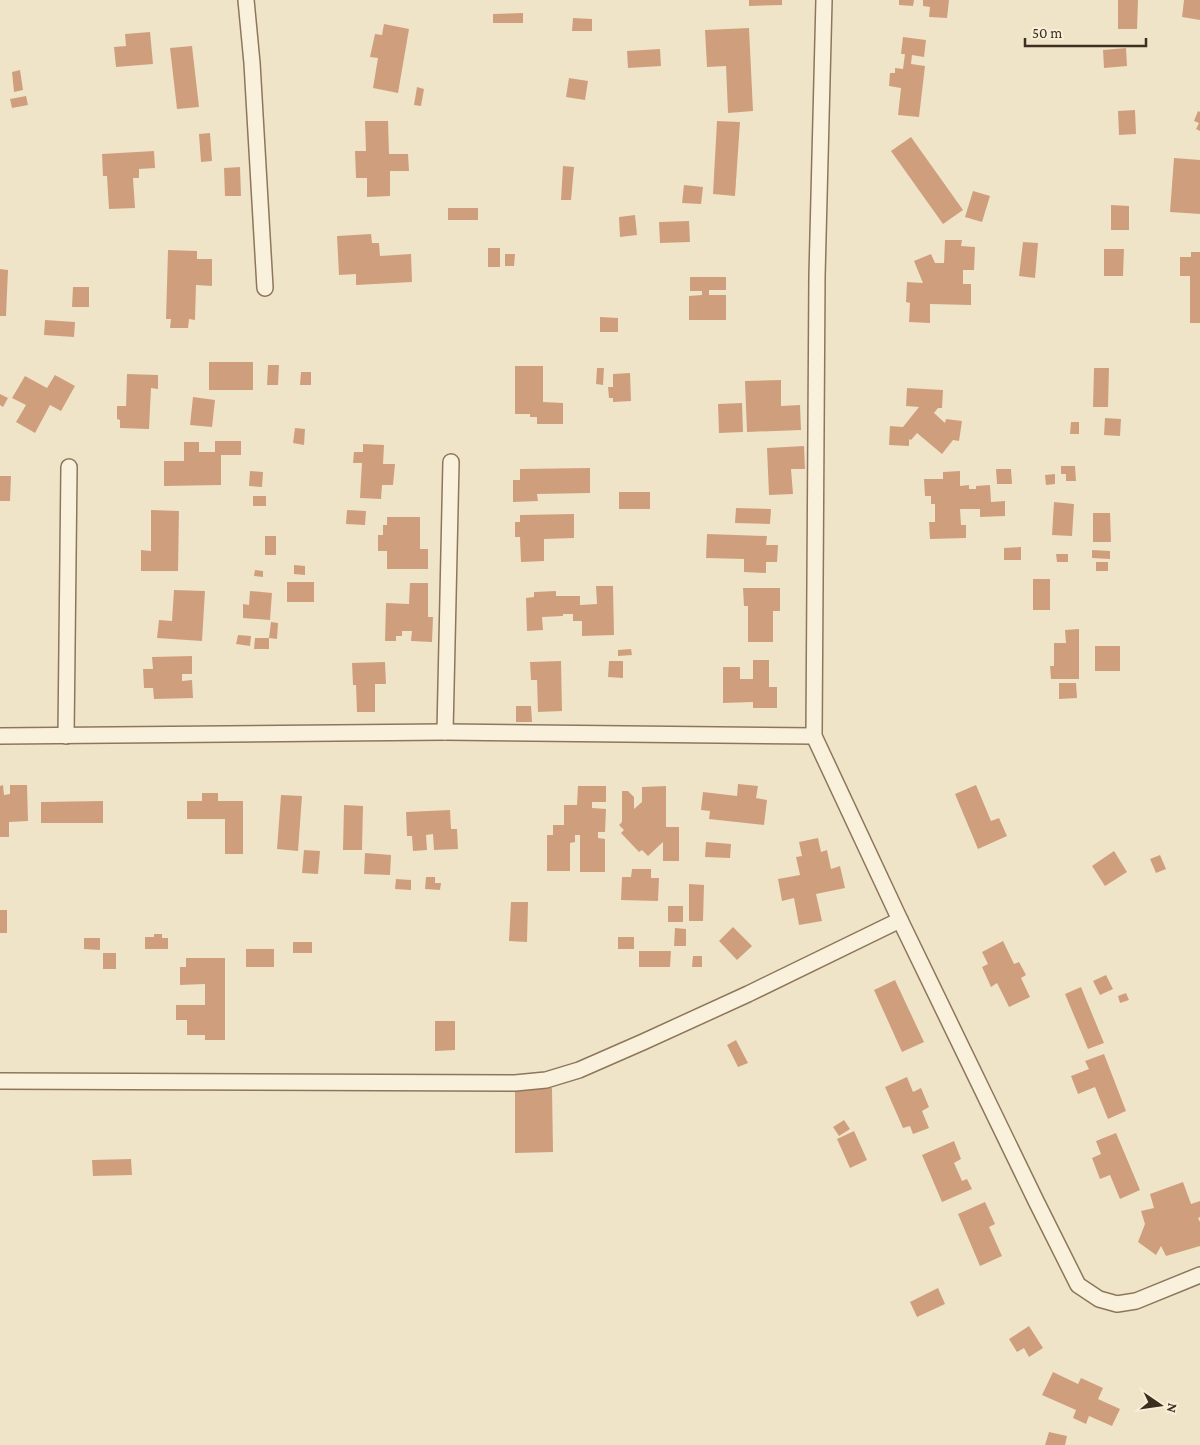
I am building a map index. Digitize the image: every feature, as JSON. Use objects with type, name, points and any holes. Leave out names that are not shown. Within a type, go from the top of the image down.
[{"type":"street","points":[[246,0],[252,63],[265,288]]},
{"type":"street","points":[[824,0],[817,276],[814,736],[900,920],[1078,1285],[1099,1300],[1117,1304],[1136,1301],[1200,1275]]},
{"type":"street","points":[[445,732],[452,462]]},
{"type":"street","points":[[66,736],[69,467]]},
{"type":"street","points":[[0,736],[445,732],[814,736]]},
{"type":"street","points":[[0,1082],[515,1083],[546,1080],[579,1070],[643,1042],[748,994],[900,920]]},
{"type":"building","points":[[749,0],[782,0],[782,5],[749,6]]},
{"type":"building","points":[[899,0],[914,0],[913,6],[899,5]]},
{"type":"building","points":[[923,0],[949,0],[947,18],[929,17],[930,7],[923,6]]},
{"type":"building","points":[[1118,0],[1138,0],[1137,29],[1118,29]]},
{"type":"building","points":[[1184,0],[1200,0],[1200,20],[1182,17]]},
{"type":"building","points":[[523,13],[523,23],[493,23],[493,14]]},
{"type":"building","points":[[573,18],[592,19],[592,31],[572,31]]},
{"type":"building","points":[[384,24],[409,29],[398,93],[373,88],[378,58],[370,57],[375,34],[382,35]]},
{"type":"building","points":[[749,28],[753,111],[728,113],[726,66],[707,67],[705,30]]},
{"type":"building","points":[[150,32],[153,64],[116,67],[114,47],[126,46],[125,34]]},
{"type":"building","points":[[903,37],[926,40],[924,57],[912,55],[911,64],[925,66],[919,117],[898,115],[901,88],[889,86],[890,73],[895,73],[895,68],[903,69],[905,54],[901,54]]},
{"type":"building","points":[[192,46],[199,107],[177,109],[170,48]]},
{"type":"building","points":[[1126,48],[1127,66],[1104,68],[1103,50]]},
{"type":"building","points":[[660,49],[661,66],[628,68],[627,51]]},
{"type":"building","points":[[20,70],[23,90],[14,92],[12,72]]},
{"type":"building","points":[[569,78],[588,81],[585,100],[566,97]]},
{"type":"building","points":[[417,87],[424,89],[421,106],[414,105]]},
{"type":"building","points":[[26,96],[28,105],[12,108],[10,99]]},
{"type":"building","points":[[1135,110],[1136,134],[1119,135],[1118,111]]},
{"type":"building","points":[[1198,111],[1200,112],[1200,131],[1196,129],[1199,123],[1194,121]]},
{"type":"building","points":[[365,121],[388,121],[389,154],[408,154],[409,171],[390,171],[390,196],[367,197],[367,178],[356,178],[355,151],[366,151]]},
{"type":"building","points":[[717,121],[740,122],[735,196],[713,194]]},
{"type":"building","points":[[210,133],[212,161],[201,162],[199,134]]},
{"type":"building","points":[[911,137],[963,210],[943,224],[891,151]]},
{"type":"building","points":[[154,151],[155,168],[139,169],[139,178],[133,178],[135,208],[109,209],[107,176],[103,176],[102,154]]},
{"type":"building","points":[[1174,158],[1200,160],[1200,214],[1170,212]]},
{"type":"building","points":[[563,166],[574,167],[571,200],[561,200]]},
{"type":"building","points":[[240,167],[241,196],[225,196],[224,168]]},
{"type":"building","points":[[684,185],[703,187],[701,204],[682,203]]},
{"type":"building","points":[[973,191],[990,196],[982,222],[965,217]]},
{"type":"building","points":[[1111,205],[1129,206],[1129,230],[1111,230]]},
{"type":"building","points":[[448,208],[478,208],[478,220],[448,220]]},
{"type":"building","points":[[635,215],[637,235],[620,237],[619,217]]},
{"type":"building","points":[[689,221],[690,242],[660,243],[659,222]]},
{"type":"building","points":[[371,234],[372,243],[379,243],[380,256],[411,254],[412,282],[356,285],[356,274],[339,275],[337,236]]},
{"type":"building","points":[[945,240],[962,240],[961,246],[975,247],[974,270],[963,270],[963,284],[971,284],[971,305],[930,304],[930,323],[909,322],[910,303],[906,302],[907,282],[923,283],[914,261],[931,254],[935,263],[944,263]]},
{"type":"building","points":[[1023,242],[1038,243],[1035,278],[1019,276]]},
{"type":"building","points":[[488,248],[500,248],[500,267],[488,267]]},
{"type":"building","points":[[1104,249],[1124,249],[1123,276],[1104,276]]},
{"type":"building","points":[[168,250],[197,251],[197,259],[212,259],[212,286],[196,285],[195,320],[189,319],[188,328],[170,328],[171,319],[166,319]]},
{"type":"building","points":[[1191,252],[1200,252],[1200,323],[1190,323],[1190,276],[1180,276],[1180,257],[1191,257]]},
{"type":"building","points":[[505,254],[515,254],[514,266],[505,266]]},
{"type":"building","points":[[0,269],[8,270],[6,316],[0,316]]},
{"type":"building","points":[[690,277],[726,277],[726,290],[709,290],[709,295],[726,295],[726,320],[689,320],[689,296],[702,295],[702,291],[690,291]]},
{"type":"building","points":[[73,287],[89,287],[89,307],[72,307]]},
{"type":"building","points":[[600,317],[618,318],[618,332],[600,332]]},
{"type":"building","points":[[45,320],[75,322],[74,337],[44,335]]},
{"type":"building","points":[[209,362],[253,362],[253,390],[209,390]]},
{"type":"building","points":[[268,365],[279,365],[278,385],[267,385]]},
{"type":"building","points":[[515,366],[543,366],[543,402],[563,403],[563,424],[537,424],[537,417],[530,417],[530,414],[515,414]]},
{"type":"building","points":[[597,368],[604,368],[603,385],[596,384]]},
{"type":"building","points":[[1094,368],[1109,368],[1108,407],[1093,407]]},
{"type":"building","points":[[301,372],[311,372],[311,385],[300,385]]},
{"type":"building","points":[[630,373],[631,401],[613,402],[613,398],[609,398],[608,387],[613,387],[613,374]]},
{"type":"building","points":[[127,374],[158,375],[158,389],[151,388],[149,429],[120,428],[120,420],[117,419],[117,406],[126,406]]},
{"type":"building","points":[[55,375],[75,386],[61,411],[50,405],[35,433],[16,422],[26,405],[12,398],[25,376],[47,388]]},
{"type":"building","points":[[781,380],[781,406],[800,405],[801,430],[747,432],[745,381]]},
{"type":"building","points":[[907,388],[943,390],[942,408],[938,408],[934,413],[945,423],[946,419],[962,421],[959,441],[953,440],[942,454],[917,433],[911,440],[909,439],[909,446],[889,445],[890,426],[903,427],[919,407],[906,406]]},
{"type":"building","points":[[0,394],[8,398],[3,407],[0,405]]},
{"type":"building","points":[[193,397],[215,400],[212,427],[190,425]]},
{"type":"building","points":[[742,403],[743,432],[719,433],[718,404]]},
{"type":"building","points":[[1105,418],[1121,419],[1120,436],[1104,435]]},
{"type":"building","points":[[1071,422],[1079,422],[1079,434],[1070,434]]},
{"type":"building","points":[[295,428],[305,429],[304,445],[293,443]]},
{"type":"building","points":[[215,441],[241,441],[241,455],[221,455],[221,485],[164,486],[164,461],[184,461],[184,442],[199,442],[199,452],[215,452]]},
{"type":"building","points":[[363,444],[384,445],[383,464],[395,464],[393,485],[382,485],[381,499],[360,498],[362,463],[353,463],[354,452],[363,452]]},
{"type":"building","points":[[804,446],[805,469],[791,469],[793,494],[769,495],[767,448]]},
{"type":"building","points":[[1061,466],[1075,466],[1076,481],[1066,481],[1066,474],[1061,474]]},
{"type":"building","points":[[590,468],[590,493],[537,494],[538,501],[513,502],[513,480],[520,480],[520,469]]},
{"type":"building","points":[[996,469],[1011,469],[1012,484],[997,484]]},
{"type":"building","points":[[250,471],[263,472],[262,487],[249,486]]},
{"type":"building","points":[[960,471],[960,486],[969,485],[969,489],[976,489],[976,486],[990,485],[991,502],[1005,501],[1005,516],[980,517],[980,509],[960,509],[961,525],[966,525],[966,538],[930,539],[929,522],[935,522],[935,504],[931,504],[931,496],[925,496],[924,479],[943,479],[943,472]]},
{"type":"building","points":[[1055,474],[1055,484],[1046,485],[1045,475]]},
{"type":"building","points":[[0,476],[11,476],[10,501],[0,501]]},
{"type":"building","points":[[619,492],[650,492],[650,509],[619,509]]},
{"type":"building","points":[[253,496],[266,496],[266,506],[253,506]]},
{"type":"building","points":[[1054,502],[1074,504],[1072,536],[1052,535]]},
{"type":"building","points":[[736,508],[771,509],[770,524],[735,523]]},
{"type":"building","points":[[151,510],[179,511],[178,571],[141,571],[141,550],[151,551]]},
{"type":"building","points":[[347,510],[366,511],[365,525],[346,524]]},
{"type":"building","points":[[1093,513],[1110,513],[1111,542],[1093,542]]},
{"type":"building","points":[[574,514],[574,538],[544,539],[544,561],[521,562],[520,537],[515,537],[515,522],[520,522],[520,515]]},
{"type":"building","points":[[387,517],[420,517],[420,549],[428,549],[428,569],[387,569],[387,551],[378,551],[378,535],[383,535],[383,525],[387,525]]},
{"type":"building","points":[[707,534],[767,536],[766,545],[778,545],[777,562],[766,562],[766,573],[744,572],[744,559],[706,558]]},
{"type":"building","points":[[265,536],[276,536],[276,555],[265,555]]},
{"type":"building","points":[[1021,547],[1021,560],[1004,560],[1004,548]]},
{"type":"building","points":[[1092,550],[1110,551],[1110,559],[1092,558]]},
{"type":"building","points":[[1056,554],[1068,554],[1068,562],[1057,562]]},
{"type":"building","points":[[1096,562],[1108,562],[1108,571],[1096,571]]},
{"type":"building","points":[[294,565],[305,566],[305,575],[294,574]]},
{"type":"building","points":[[255,570],[263,571],[263,577],[254,576]]},
{"type":"building","points":[[1033,579],[1050,579],[1050,610],[1033,610]]},
{"type":"building","points":[[287,582],[314,582],[314,602],[287,602]]},
{"type":"building","points":[[410,583],[428,583],[428,617],[433,617],[432,642],[411,641],[412,631],[402,631],[402,636],[396,636],[396,641],[385,641],[386,603],[409,604]]},
{"type":"building","points":[[596,586],[613,586],[614,635],[582,636],[582,621],[573,621],[573,614],[542,617],[543,630],[527,631],[526,598],[534,597],[534,592],[556,591],[556,596],[580,596],[580,605],[597,604]]},
{"type":"building","points":[[743,588],[780,588],[780,611],[773,611],[773,642],[748,642],[748,606],[744,606]]},
{"type":"building","points":[[174,590],[205,591],[202,641],[157,638],[159,620],[172,621]]},
{"type":"building","points":[[250,591],[272,593],[270,620],[243,618],[243,604],[249,605]]},
{"type":"building","points":[[271,622],[278,623],[277,639],[269,638]]},
{"type":"building","points":[[1079,629],[1079,679],[1051,679],[1050,666],[1054,666],[1054,643],[1066,643],[1065,630]]},
{"type":"building","points":[[238,635],[251,636],[250,646],[236,644]]},
{"type":"building","points":[[255,638],[269,638],[269,649],[254,649]]},
{"type":"building","points":[[1095,646],[1120,646],[1120,671],[1095,671]]},
{"type":"building","points":[[631,649],[632,655],[618,656],[618,650]]},
{"type":"building","points":[[192,656],[192,674],[182,674],[182,681],[192,680],[193,698],[154,699],[153,688],[144,688],[143,669],[153,669],[152,657]]},
{"type":"building","points":[[753,660],[769,660],[769,687],[777,687],[777,708],[753,708],[753,702],[723,703],[723,667],[740,667],[740,679],[753,679]]},
{"type":"building","points":[[561,661],[562,711],[538,712],[537,680],[531,680],[530,662]]},
{"type":"building","points":[[609,661],[623,661],[623,678],[608,677]]},
{"type":"building","points":[[385,662],[386,684],[375,684],[375,712],[357,712],[356,685],[353,685],[352,663]]},
{"type":"building","points":[[1059,683],[1076,683],[1077,698],[1059,699]]},
{"type":"building","points":[[516,706],[531,706],[532,722],[516,722]]},
{"type":"building","points":[[738,784],[758,786],[756,798],[767,800],[764,825],[709,819],[710,811],[701,810],[703,792],[737,796]]},
{"type":"building","points":[[3,785],[4,795],[10,794],[10,785],[27,785],[28,821],[9,822],[9,837],[0,837],[0,786]]},
{"type":"building","points":[[976,785],[991,821],[999,818],[1007,836],[978,849],[955,794]]},
{"type":"building","points":[[578,786],[606,786],[606,802],[592,802],[592,808],[606,809],[605,832],[598,832],[598,838],[605,839],[605,872],[580,872],[580,835],[575,835],[575,842],[570,843],[570,871],[547,871],[547,835],[553,835],[553,825],[564,825],[564,805],[577,805]]},
{"type":"building","points":[[666,786],[666,827],[679,827],[679,861],[663,861],[663,842],[648,856],[642,850],[639,852],[621,833],[624,830],[619,825],[622,822],[622,791],[628,791],[634,797],[634,809],[642,802],[642,787]]},
{"type":"building","points":[[202,793],[218,793],[218,801],[243,801],[243,854],[225,854],[225,819],[187,819],[187,801],[202,801]]},
{"type":"building","points":[[281,795],[302,796],[298,851],[277,849]]},
{"type":"building","points":[[103,801],[103,823],[41,823],[41,802]]},
{"type":"building","points":[[344,805],[363,806],[362,850],[343,850]]},
{"type":"building","points":[[450,810],[451,829],[457,829],[458,849],[434,850],[433,834],[426,835],[427,850],[413,851],[412,836],[407,836],[406,812]]},
{"type":"building","points":[[818,838],[821,852],[827,850],[831,869],[840,866],[845,888],[816,894],[822,921],[799,925],[794,898],[782,901],[778,879],[800,875],[796,857],[802,856],[799,842]]},
{"type":"building","points":[[706,842],[731,844],[730,858],[705,857]]},
{"type":"building","points":[[304,850],[320,851],[318,874],[302,873]]},
{"type":"building","points":[[1114,851],[1127,872],[1105,886],[1092,866]]},
{"type":"building","points":[[365,853],[391,855],[390,875],[364,874]]},
{"type":"building","points":[[1160,855],[1166,869],[1156,873],[1150,859]]},
{"type":"building","points":[[632,869],[651,869],[651,878],[659,878],[658,901],[621,900],[622,877],[631,877]]},
{"type":"building","points":[[426,877],[435,877],[435,883],[441,883],[440,890],[425,889]]},
{"type":"building","points":[[396,879],[411,880],[411,890],[395,889]]},
{"type":"building","points":[[689,884],[704,885],[703,921],[689,921]]},
{"type":"building","points":[[511,902],[528,902],[527,942],[509,941]]},
{"type":"building","points":[[668,906],[683,906],[683,922],[668,922]]},
{"type":"building","points":[[0,910],[7,910],[7,933],[0,933]]},
{"type":"building","points":[[733,927],[752,946],[737,960],[719,941]]},
{"type":"building","points":[[675,928],[686,929],[686,946],[674,946]]},
{"type":"building","points":[[154,934],[162,934],[162,938],[168,938],[168,949],[145,949],[145,937],[154,937]]},
{"type":"building","points":[[618,937],[634,937],[634,949],[618,949]]},
{"type":"building","points":[[84,938],[100,938],[100,950],[84,949]]},
{"type":"building","points":[[1003,941],[1014,964],[1019,962],[1026,975],[1021,978],[1030,997],[1009,1007],[997,983],[991,987],[982,967],[988,964],[982,952]]},
{"type":"building","points":[[293,942],[312,942],[312,953],[293,953]]},
{"type":"building","points":[[246,949],[274,949],[274,967],[246,967]]},
{"type":"building","points":[[639,951],[671,951],[670,967],[639,967]]},
{"type":"building","points":[[103,953],[116,953],[116,969],[103,969]]},
{"type":"building","points":[[693,956],[702,956],[702,967],[692,967]]},
{"type":"building","points":[[186,958],[225,958],[225,1040],[205,1040],[205,1035],[187,1035],[187,1020],[176,1020],[176,1005],[205,1005],[205,984],[180,985],[180,967],[186,967]]},
{"type":"building","points":[[1106,975],[1113,989],[1100,995],[1093,981]]},
{"type":"building","points":[[895,980],[924,1042],[902,1052],[874,990]]},
{"type":"building","points":[[1081,987],[1104,1043],[1088,1049],[1065,994]]},
{"type":"building","points":[[1126,993],[1129,1000],[1120,1003],[1118,996]]},
{"type":"building","points":[[435,1021],[455,1021],[455,1050],[435,1051]]},
{"type":"building","points":[[736,1040],[748,1063],[738,1067],[727,1045]]},
{"type":"building","points":[[1104,1054],[1126,1111],[1108,1119],[1095,1087],[1078,1094],[1071,1076],[1089,1069],[1085,1061]]},
{"type":"building","points":[[907,1077],[913,1092],[921,1088],[929,1107],[922,1111],[929,1128],[913,1134],[910,1126],[903,1128],[885,1087]]},
{"type":"building","points":[[515,1088],[552,1088],[553,1152],[515,1153]]},
{"type":"building","points":[[844,1120],[850,1129],[839,1136],[833,1127]]},
{"type":"building","points":[[854,1131],[867,1160],[850,1168],[837,1139]]},
{"type":"building","points":[[1116,1133],[1140,1190],[1120,1199],[1110,1175],[1100,1179],[1092,1158],[1101,1154],[1096,1141]]},
{"type":"building","points":[[954,1141],[961,1159],[954,1163],[962,1181],[967,1179],[972,1189],[942,1202],[922,1155]]},
{"type":"building","points":[[131,1159],[132,1175],[93,1176],[92,1160]]},
{"type":"building","points":[[1183,1182],[1191,1204],[1200,1201],[1200,1217],[1198,1218],[1200,1222],[1200,1246],[1166,1256],[1161,1246],[1156,1255],[1138,1242],[1145,1224],[1141,1211],[1154,1208],[1150,1194]]},
{"type":"building","points":[[985,1202],[995,1224],[989,1227],[1002,1256],[980,1266],[958,1214]]},
{"type":"building","points":[[938,1288],[945,1304],[917,1317],[910,1302]]},
{"type":"building","points":[[1029,1326],[1043,1348],[1029,1357],[1024,1348],[1017,1352],[1009,1339]]},
{"type":"building","points":[[1053,1372],[1078,1384],[1081,1378],[1103,1388],[1098,1399],[1120,1409],[1112,1426],[1089,1416],[1086,1424],[1073,1418],[1076,1410],[1042,1395]]},
{"type":"building","points":[[1049,1432],[1067,1436],[1065,1445],[1045,1445]]}]
